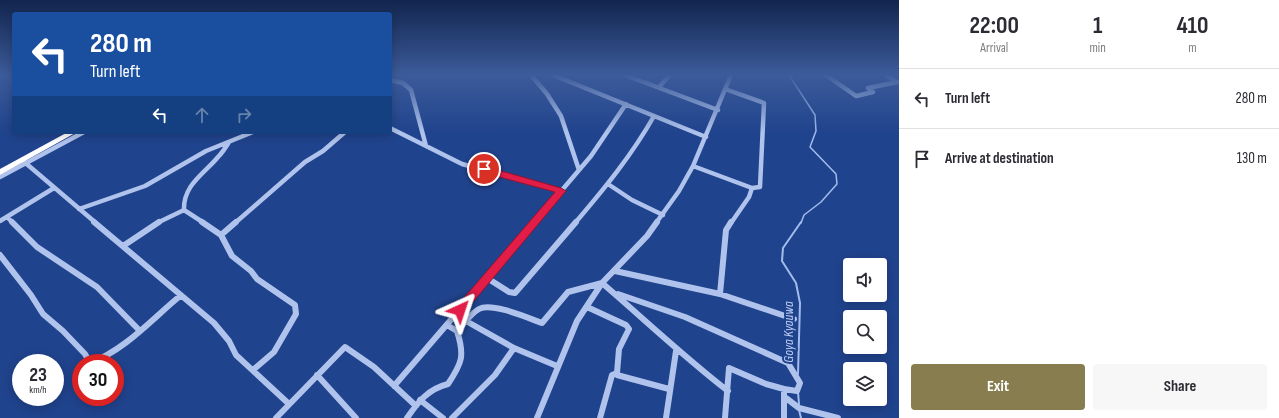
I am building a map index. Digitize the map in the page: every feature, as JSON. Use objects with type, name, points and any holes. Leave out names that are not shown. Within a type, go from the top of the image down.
[{"type":"highway","points":[[0,169],[64,134]]},
{"type":"highway","points":[[0,172],[24,162],[71,134]]},
{"type":"street","points":[[411,95],[416,106],[417,116],[425,135],[426,146]]},
{"type":"street","points":[[547,95],[561,116],[579,170]]},
{"type":"street","points":[[602,95],[706,137]]},
{"type":"street","points":[[678,95],[718,110]]},
{"type":"street","points":[[537,418],[557,366],[577,321],[602,283],[648,236],[663,215],[694,166],[723,95]]},
{"type":"street","points":[[694,166],[752,188],[760,187],[762,181],[764,103],[740,95]]},
{"type":"street","points":[[394,386],[591,156],[626,104]]},
{"type":"street","points":[[487,278],[509,292],[515,293],[608,184],[638,144],[654,116]]},
{"type":"street","points":[[392,129],[462,164],[561,191]]},
{"type":"street","points":[[0,177],[24,162],[80,134]]},
{"type":"street","points":[[80,209],[145,186],[206,151],[248,134]]},
{"type":"street","points":[[221,235],[262,201],[305,162],[323,151],[343,134]]},
{"type":"street","points":[[229,142],[219,156],[186,193],[183,203],[184,210],[221,235],[232,256],[257,279],[295,305],[296,314],[274,352],[253,370]]},
{"type":"street","points":[[24,162],[180,296],[214,323],[229,341],[236,355],[290,404]]},
{"type":"street","points":[[608,184],[632,200],[663,215]]},
{"type":"street","points":[[0,221],[54,188]]},
{"type":"street","points":[[720,294],[726,230],[749,197],[752,188]]},
{"type":"street","points":[[123,246],[156,224],[184,210]]},
{"type":"street","points":[[7,217],[37,247],[71,271],[98,287],[139,330]]},
{"type":"street","points":[[0,255],[31,295],[43,314],[63,331],[85,354],[90,363],[97,362],[113,351],[180,296]]},
{"type":"street","points":[[615,271],[720,294],[794,319]]},
{"type":"street","points":[[457,331],[481,308],[488,308],[515,314],[542,323],[568,292],[578,288],[602,283],[652,325],[676,351],[728,391]]},
{"type":"street","points":[[615,293],[685,317],[738,342],[788,363],[795,372],[800,383],[797,391],[766,384],[729,368],[725,418]]},
{"type":"street","points":[[586,306],[626,325],[629,329],[619,349],[617,375]]},
{"type":"street","points":[[466,321],[514,348],[557,366]]},
{"type":"street","points":[[407,418],[418,403],[436,387],[448,384],[462,360],[464,353],[457,331],[447,325]]},
{"type":"street","points":[[276,418],[345,347],[374,368],[394,386],[443,418]]},
{"type":"street","points":[[452,418],[495,375],[514,348]]},
{"type":"street","points":[[666,418],[669,388],[676,351]]},
{"type":"street","points":[[317,375],[356,418]]},
{"type":"street","points":[[600,418],[612,375],[669,388]]},
{"type":"street","points":[[784,389],[786,398],[784,418]]},
{"type":"street","points":[[786,398],[799,408],[838,418]]},
{"type":"waterway","name":"Goya Kyauwa","points":[[801,223],[804,215],[821,202],[837,184],[836,174],[810,147],[816,131],[815,115],[802,95]]},
{"type":"waterway","name":"Goya Kyauwa","points":[[798,374],[800,303],[796,283],[782,261],[783,248],[801,222]]},
{"type":"waterway","name":"Goya Kyauwa","points":[[798,392],[799,404]]},
{"type":"waterway","name":"Goya Kyauwa","points":[[799,410],[801,418]]},
{"type":"route","points":[[460,310],[561,191],[484,169]]}]
